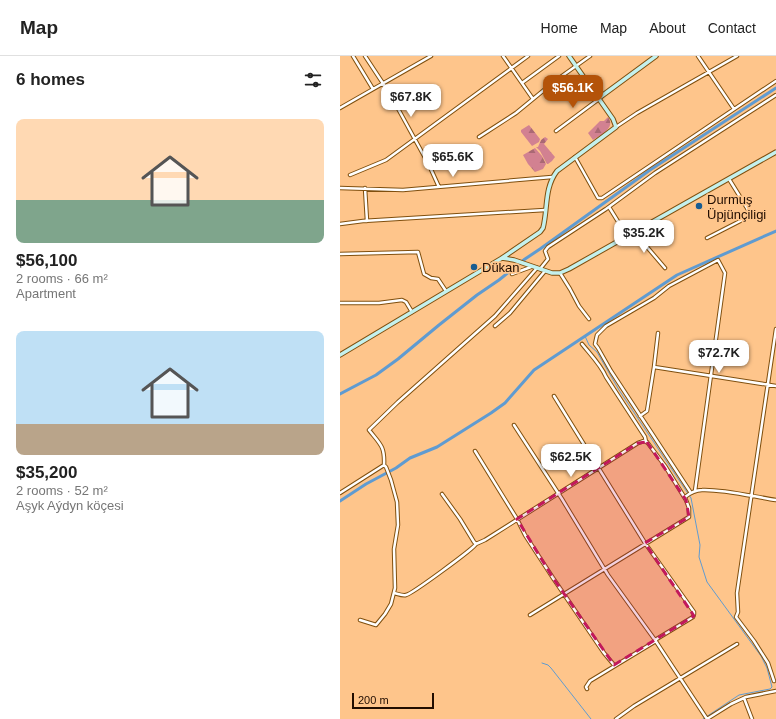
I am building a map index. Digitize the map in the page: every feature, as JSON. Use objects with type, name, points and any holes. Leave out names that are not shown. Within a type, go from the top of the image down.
[{"type":"main road","points":[[340,355],[502,258],[540,232],[544,225],[545,210],[552,177],[556,171],[616,127],[614,119],[569,56]]},
{"type":"main road","points":[[599,98],[656,56]]},
{"type":"main road","points":[[502,258],[514,260],[552,273],[560,273],[776,152]]},
{"type":"street","points":[[353,56],[372,89]]},
{"type":"street","points":[[365,56],[435,176],[439,187]]},
{"type":"street","points":[[340,108],[431,56]]},
{"type":"street","points":[[503,56],[533,99]]},
{"type":"street","points":[[350,175],[386,160],[528,56]]},
{"type":"street","points":[[522,83],[558,56]]},
{"type":"street","points":[[479,137],[516,113],[590,56]]},
{"type":"street","points":[[698,56],[734,109]]},
{"type":"street","points":[[616,127],[637,113],[737,56]]},
{"type":"street","points":[[575,156],[598,198],[602,198],[776,81]]},
{"type":"street","points":[[360,620],[376,625],[397,594],[394,549],[398,525],[398,512],[394,489],[384,465],[385,457],[383,448],[368,430],[495,316],[548,259],[545,251],[548,246],[609,207],[662,168],[776,96]]},
{"type":"street","points":[[556,131],[599,98]]},
{"type":"street","points":[[340,188],[403,190],[552,177]]},
{"type":"street","points":[[707,238],[748,217],[749,213],[747,208],[729,179]]},
{"type":"street","points":[[365,188],[366,221]]},
{"type":"street","points":[[609,207],[628,236]]},
{"type":"street","points":[[340,224],[366,221],[545,210]]},
{"type":"street","points":[[637,231],[647,247],[665,268]]},
{"type":"street","points":[[340,254],[418,252],[421,259],[422,272],[431,278],[438,279],[446,291]]},
{"type":"street","points":[[691,493],[610,371],[595,344],[599,332],[612,323],[654,298],[669,286],[718,260],[725,273],[695,492]]},
{"type":"street","points":[[512,274],[530,266]]},
{"type":"street","points":[[495,326],[510,313],[545,271]]},
{"type":"street","points":[[560,273],[579,306],[589,319]]},
{"type":"street","points":[[340,303],[386,303],[402,300],[406,302],[412,312]]},
{"type":"street","points":[[774,681],[768,663],[754,640],[736,617],[738,612],[737,592],[776,329]]},
{"type":"street","points":[[640,416],[648,411],[658,333]]},
{"type":"street","points":[[530,615],[689,517],[689,508],[686,497],[654,450],[646,442],[645,437],[601,367],[582,344]]},
{"type":"street","points":[[654,367],[776,386]]},
{"type":"street","points":[[554,396],[645,543],[694,614],[692,618],[590,680],[587,684],[587,689]]},
{"type":"street","points":[[514,425],[604,569],[656,640],[707,719],[744,698],[776,691]]},
{"type":"street","points":[[397,594],[407,595],[418,589],[422,584],[449,566],[476,544],[485,540],[638,443],[646,442]]},
{"type":"street","points":[[475,451],[518,519],[525,535],[604,653],[614,665]]},
{"type":"street","points":[[340,492],[384,465]]},
{"type":"street","points":[[686,497],[691,493],[701,490],[721,491],[776,500]]},
{"type":"street","points":[[442,494],[476,544]]},
{"type":"street","points":[[616,719],[634,706],[737,644]]},
{"type":"street","points":[[744,698],[752,719]]},
{"type":"highlighted area","points":[[647,442],[686,500],[689,517],[645,543],[694,616],[614,665],[553,578],[517,519],[638,443]]},
{"type":"green space","points":[[608,117],[610,121],[609,128],[593,140],[588,133],[600,121],[604,121]]},
{"type":"green space","points":[[529,125],[540,139],[539,142],[532,146],[521,132],[521,130]]},
{"type":"green space","points":[[545,137],[548,139],[544,144],[555,157],[548,164],[536,147],[538,147],[541,140]]},
{"type":"green space","points":[[535,148],[542,156],[546,164],[543,169],[535,172],[523,155]]},
{"type":"waterway","points":[[340,394],[376,375],[525,259],[650,170],[776,88]]},
{"type":"waterway","points":[[340,501],[410,458],[437,447],[491,413],[505,403],[534,370],[677,275],[776,231]]},
{"type":"waterway","points":[[585,336],[589,345],[597,352],[619,390],[691,498],[700,545],[699,557],[707,582],[761,656],[767,668],[772,687],[770,689],[739,695],[703,719]]},
{"type":"waterway","points":[[542,663],[551,668],[591,719]]},
{"type":"place","name":"Durmuş Üpjünçiligi","points":[[699,206]]},
{"type":"place","name":"Dükan","points":[[474,267]]}]
